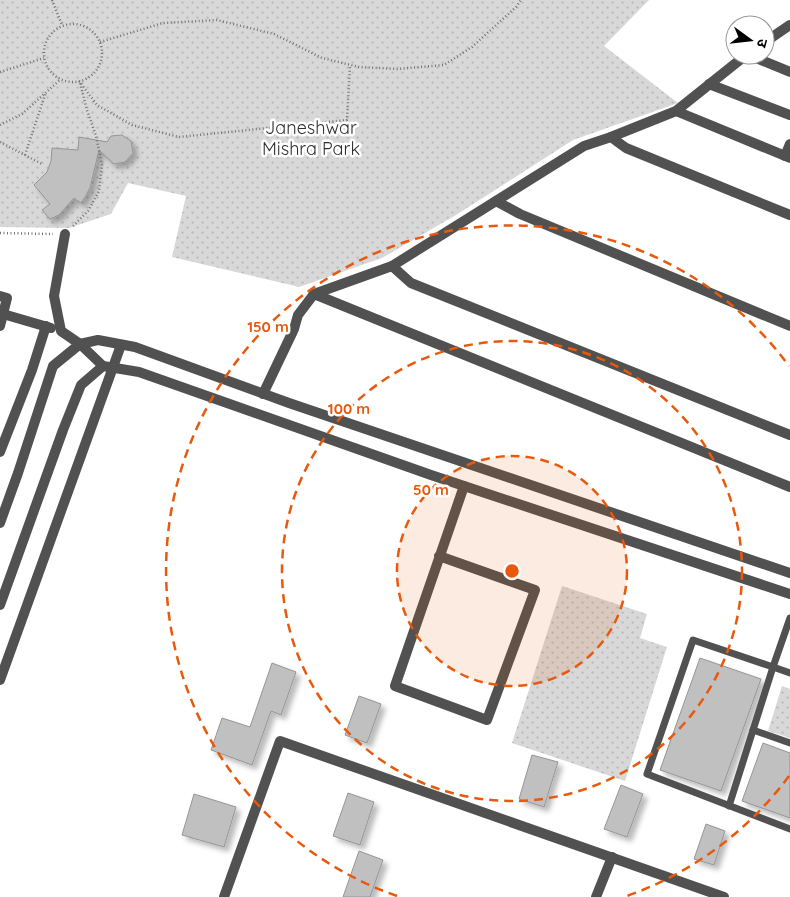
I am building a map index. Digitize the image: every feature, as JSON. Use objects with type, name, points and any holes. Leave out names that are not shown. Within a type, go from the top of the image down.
[{"type":"street","points":[[775,35],[790,25]]},
{"type":"street","points":[[264,394],[294,329],[298,315],[314,294],[392,266],[584,146],[676,112],[735,65]]},
{"type":"street","points":[[773,65],[790,72]]},
{"type":"street","points":[[709,84],[790,115]]},
{"type":"street","points":[[676,112],[787,157],[790,144]]},
{"type":"street","points":[[611,137],[626,148],[790,215]]},
{"type":"street","points":[[496,201],[520,214],[790,326]]},
{"type":"street","points":[[61,331],[54,296],[65,234]]},
{"type":"street","points":[[392,266],[411,283],[790,435]]},
{"type":"street","points":[[314,294],[790,486]]},
{"type":"street","points":[[0,296],[7,298],[0,326]]},
{"type":"street","points":[[3,314],[61,331],[107,367],[139,372],[464,486],[790,594]]},
{"type":"street","points":[[0,452],[32,370],[46,326]]},
{"type":"street","points":[[0,523],[53,366],[80,344],[98,340],[135,347],[264,394],[790,573]]},
{"type":"street","points":[[0,680],[107,367],[121,345]]},
{"type":"street","points":[[0,605],[81,385],[107,367]]},
{"type":"street","points":[[439,556],[536,590],[487,720],[395,686],[439,556],[464,486]]},
{"type":"street","points":[[224,897],[280,741],[724,897]]},
{"type":"street","points":[[596,897],[612,857]]},
{"type":"lane","points":[[729,806],[790,618]]},
{"type":"lane","points":[[790,672],[693,640],[647,774],[790,829]]},
{"type":"lane","points":[[753,730],[790,743]]},
{"type":"path","points":[[52,0],[62,25]]},
{"type":"path","points":[[100,42],[163,23],[217,20],[274,34],[322,58],[359,67],[397,69],[444,65],[472,47],[516,7],[521,0]]},
{"type":"path","points":[[74,23],[84,26],[94,32],[100,42],[102,54],[99,64],[93,74],[83,80],[72,82],[61,79],[52,73],[45,63],[43,52],[46,41],[52,32],[62,25],[74,23]]},
{"type":"path","points":[[0,72],[44,58]]},
{"type":"path","points":[[79,81],[97,105],[132,125],[180,137],[347,120],[350,65]]},
{"type":"path","points":[[0,125],[22,114],[61,79]]},
{"type":"path","points":[[0,233],[65,234],[88,210],[99,191],[102,165],[96,136],[79,81]]},
{"type":"path","points":[[25,155],[46,92]]},
{"type":"path","points":[[0,142],[42,164]]},
{"type":"green space","name":"Janeshwar Mishra Park","points":[[0,0],[649,0],[604,46],[678,103],[573,140],[456,215],[382,258],[299,287],[172,257],[186,196],[128,183],[111,214],[69,228],[0,227]]},
{"type":"green space","points":[[562,586],[647,614],[640,638],[667,647],[625,781],[512,743]]},
{"type":"green space","points":[[782,686],[790,689],[790,738],[768,731]]},
{"type":"building","points":[[122,135],[131,141],[133,153],[125,162],[114,164],[99,150],[90,188],[81,203],[74,198],[59,215],[50,219],[42,210],[50,204],[34,185],[47,172],[51,161],[52,148],[78,150],[79,137],[107,142],[111,136]]},
{"type":"building","points":[[700,658],[761,679],[721,791],[660,770]]},
{"type":"building","points":[[272,663],[296,672],[281,715],[271,711],[252,765],[211,750],[222,718],[250,727]]},
{"type":"building","points":[[359,696],[381,704],[367,743],[345,735]]},
{"type":"building","points":[[763,743],[790,753],[790,818],[742,801]]},
{"type":"building","points":[[532,755],[558,762],[544,807],[519,799]]},
{"type":"building","points":[[621,785],[643,794],[627,837],[604,829]]},
{"type":"building","points":[[348,793],[374,802],[360,845],[333,836]]},
{"type":"building","points":[[194,794],[236,807],[224,847],[182,835]]},
{"type":"building","points":[[706,824],[725,831],[714,865],[694,859]]},
{"type":"building","points":[[359,851],[383,860],[370,897],[343,897]]}]
